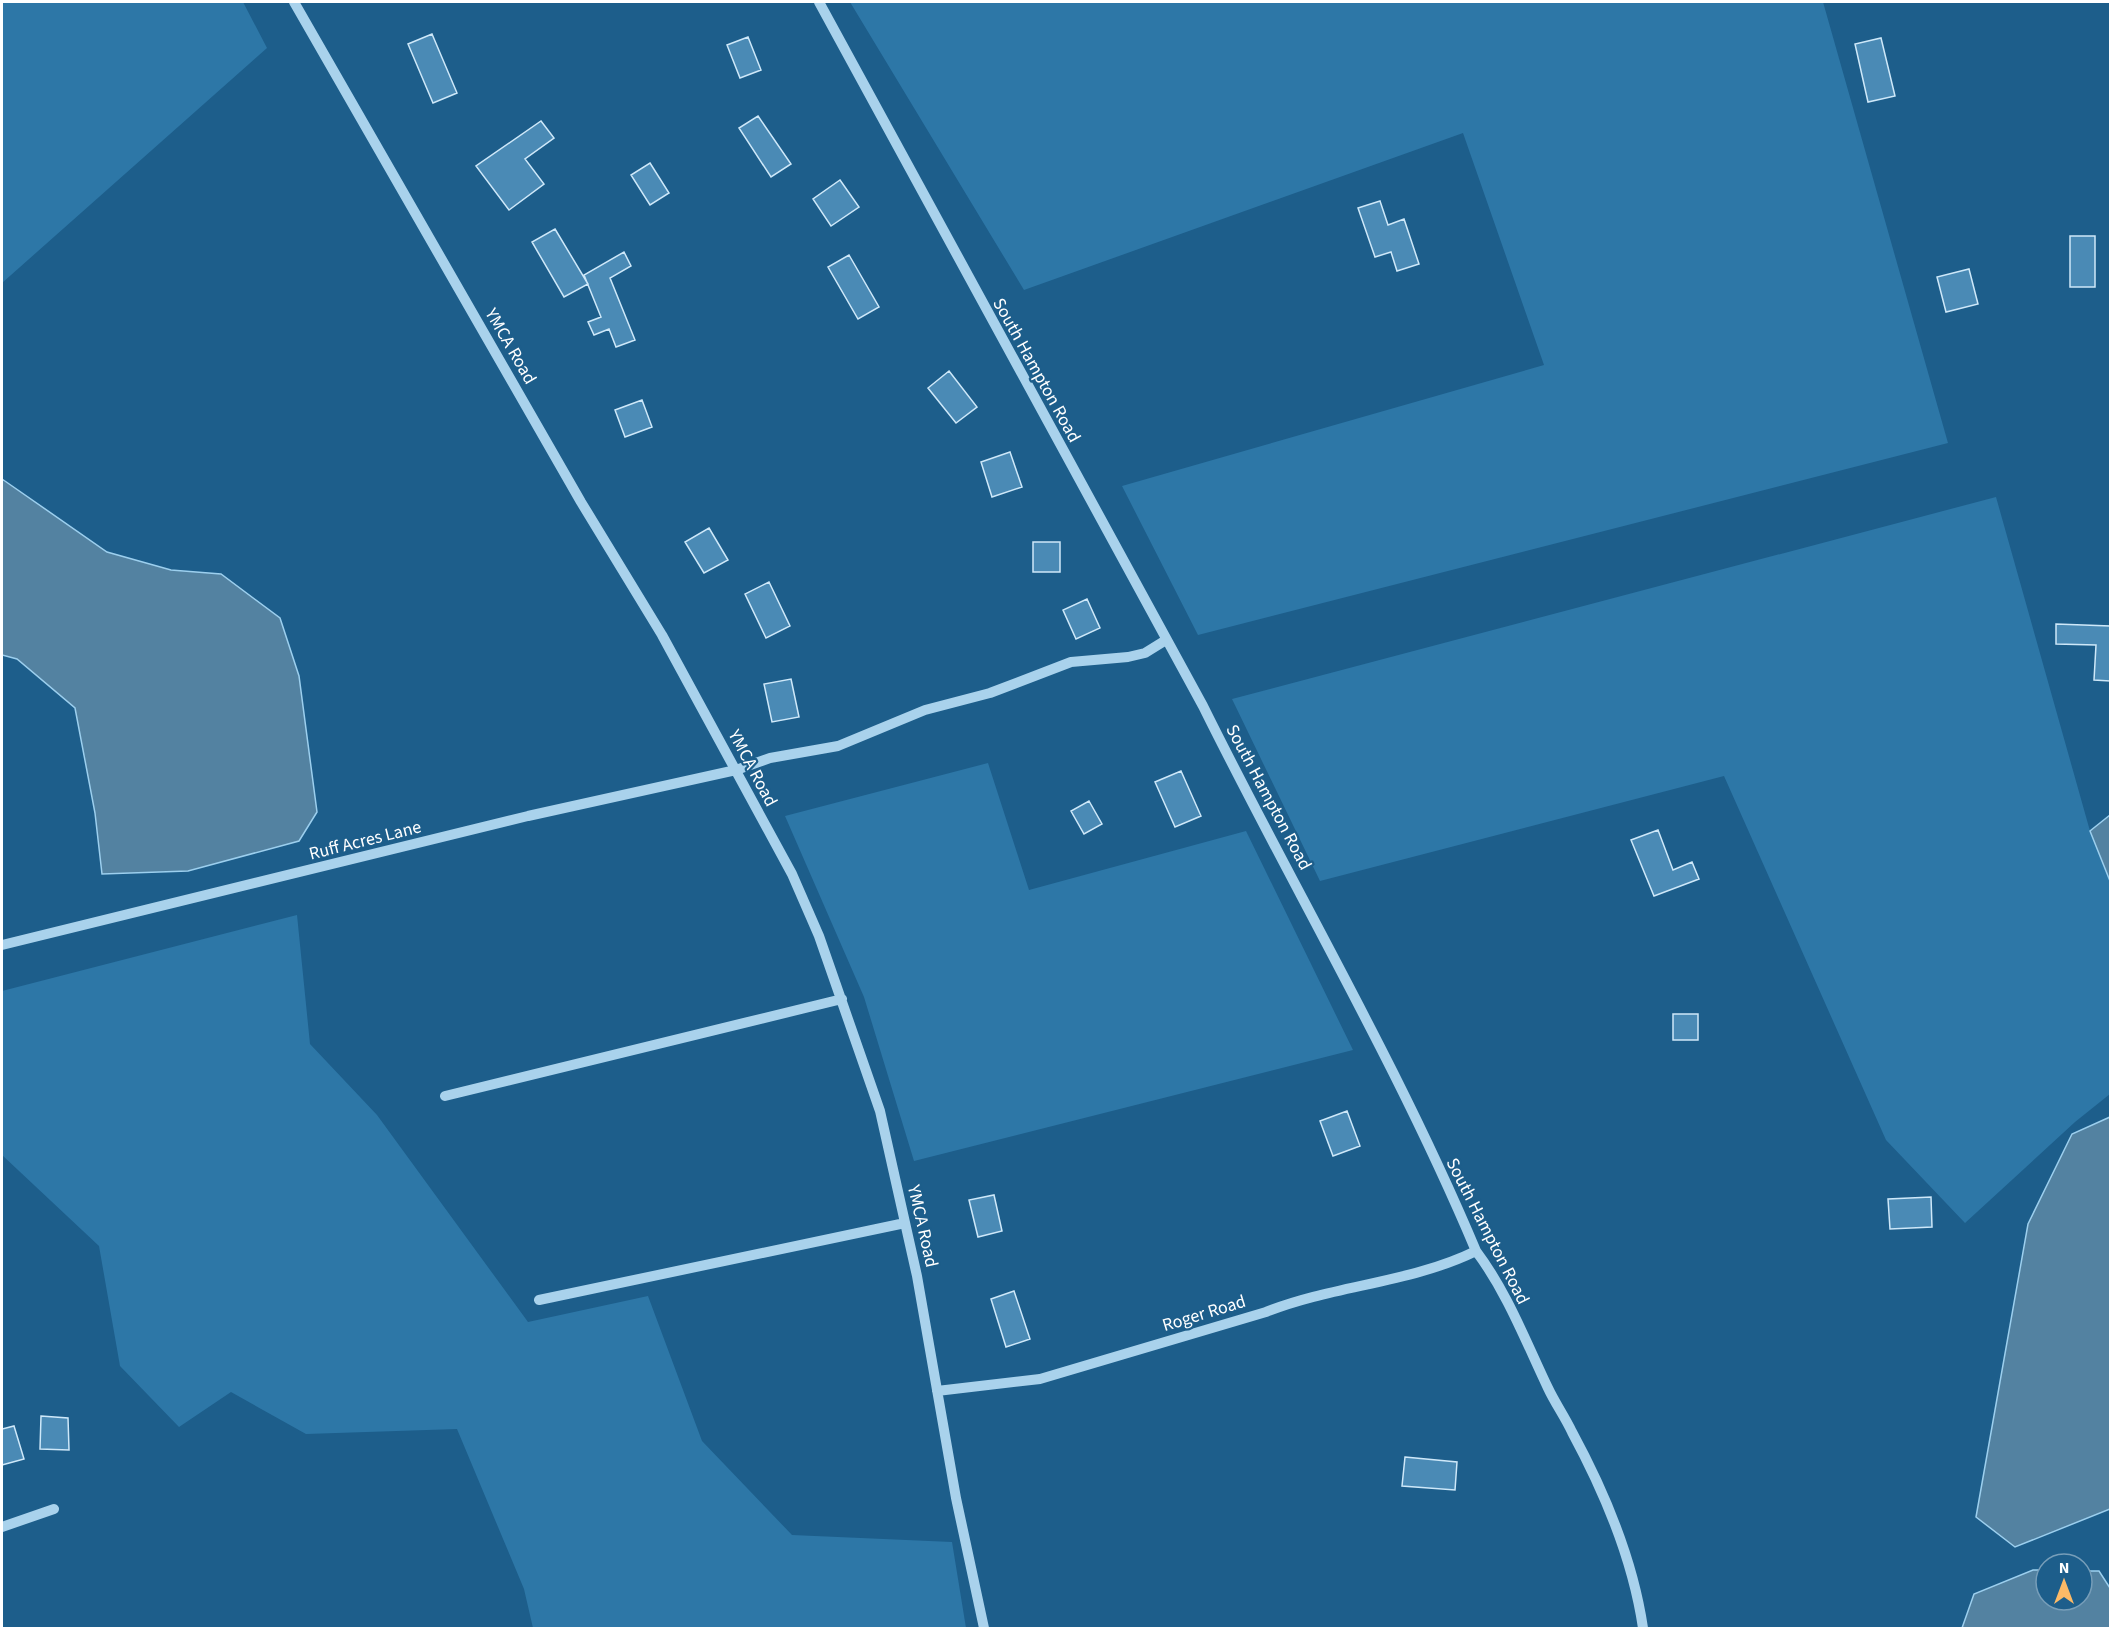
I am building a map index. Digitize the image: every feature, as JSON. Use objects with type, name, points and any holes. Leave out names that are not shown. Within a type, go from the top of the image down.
[{"type":"street","name":"YMCA Road","points":[[294,2],[581,502],[662,635],[792,874],[819,936],[880,1111],[905,1223],[984,1629]]},
{"type":"street","name":"South Hampton Road","points":[[819,2],[1166,640],[1356,996],[1476,1251],[1492,1272],[1550,1392],[1574,1434],[1612,1518],[1633,1575],[1643,1629]]},
{"type":"street","name":"Ruff Acres Lane","points":[[2,945],[382,854],[528,816],[736,770],[770,758],[838,746],[926,710],[990,693],[1071,662],[1128,657],[1145,652],[1166,640]]},
{"type":"street","points":[[445,1096],[842,999]]},
{"type":"street","points":[[539,1300],[905,1223]]},
{"type":"street","name":"Roger Road","points":[[937,1391],[1040,1379],[1266,1312],[1295,1300],[1449,1264],[1476,1251]]},
{"type":"street","points":[[2,1527],[54,1509]]},
{"type":"shaded area","points":[[2,2],[243,2],[267,48],[2,283]]},
{"type":"shaded area","points":[[850,2],[1823,2],[1948,443],[1198,635],[1122,486],[1544,365],[1463,133],[1024,290]]},
{"type":"shaded area","points":[[2,479],[107,552],[171,570],[221,574],[280,618],[299,676],[317,812],[299,841],[188,871],[102,874],[95,813],[75,708],[17,659],[2,655]]},
{"type":"shaded area","points":[[1996,497],[2090,831],[2110,881],[2110,1094],[2075,1122],[1965,1223],[1886,1140],[1724,776],[1320,881],[1232,699]]},
{"type":"shaded area","points":[[988,763],[1029,890],[1246,831],[1353,1050],[914,1161],[864,997],[785,816]]},
{"type":"shaded area","points":[[2110,815],[2110,881],[2090,831]]},
{"type":"shaded area","points":[[297,915],[310,1044],[377,1115],[528,1322],[648,1296],[702,1441],[792,1535],[952,1542],[966,1628],[533,1628],[524,1589],[457,1429],[306,1434],[231,1392],[179,1427],[120,1366],[99,1246],[2,1155],[2,991]]},
{"type":"shaded area","points":[[2110,1117],[2110,1509],[2015,1547],[1976,1517],[2028,1224],[2072,1134]]},
{"type":"shaded area","points":[[2034,1570],[2034,1612],[2094,1612],[2094,1571],[2099,1571],[2110,1588],[2110,1628],[1962,1628],[1974,1594]]},
{"type":"building","points":[[432,34],[457,93],[433,103],[408,44]]},
{"type":"building","points":[[748,37],[761,70],[740,78],[727,45]]},
{"type":"building","points":[[1881,38],[1895,96],[1868,102],[1855,44]]},
{"type":"building","points":[[758,116],[791,164],[771,177],[739,128]]},
{"type":"building","points":[[541,121],[554,138],[525,159],[544,184],[509,210],[476,166]]},
{"type":"building","points":[[650,163],[669,193],[650,205],[631,175]]},
{"type":"building","points":[[840,180],[859,207],[831,226],[813,199]]},
{"type":"building","points":[[1380,201],[1388,225],[1404,219],[1419,264],[1397,271],[1391,252],[1375,257],[1358,208]]},
{"type":"building","points":[[555,229],[588,284],[564,297],[532,242]]},
{"type":"building","points":[[2070,236],[2095,236],[2095,287],[2070,287]]},
{"type":"building","points":[[624,252],[631,266],[610,278],[635,340],[616,347],[609,329],[594,335],[588,322],[601,317],[584,275]]},
{"type":"building","points":[[849,255],[879,307],[858,319],[828,267]]},
{"type":"building","points":[[1969,269],[1978,304],[1946,312],[1937,277]]},
{"type":"building","points":[[949,371],[977,407],[956,423],[928,388]]},
{"type":"building","points":[[642,400],[652,427],[625,437],[615,410]]},
{"type":"building","points":[[1010,452],[1022,487],[992,497],[981,462]]},
{"type":"building","points":[[709,528],[728,560],[704,573],[685,542]]},
{"type":"building","points":[[1033,542],[1060,542],[1060,572],[1033,572]]},
{"type":"building","points":[[769,582],[790,626],[766,638],[745,594]]},
{"type":"building","points":[[1087,599],[1100,628],[1076,639],[1063,610]]},
{"type":"building","points":[[2056,624],[2110,626],[2110,681],[2094,680],[2096,645],[2056,644]]},
{"type":"building","points":[[791,679],[799,717],[772,722],[764,684]]},
{"type":"building","points":[[1181,771],[1201,816],[1175,827],[1155,782]]},
{"type":"building","points":[[1089,801],[1102,824],[1084,834],[1071,811]]},
{"type":"building","points":[[1658,830],[1673,870],[1692,862],[1699,879],[1654,896],[1631,840]]},
{"type":"building","points":[[1673,1014],[1698,1014],[1698,1040],[1673,1040]]},
{"type":"building","points":[[1347,1111],[1360,1146],[1333,1156],[1320,1121]]},
{"type":"building","points":[[994,1195],[1002,1231],[978,1237],[969,1200]]},
{"type":"building","points":[[1931,1197],[1932,1227],[1890,1229],[1888,1199]]},
{"type":"building","points":[[1014,1291],[1030,1339],[1006,1347],[991,1299]]},
{"type":"building","points":[[41,1416],[68,1418],[69,1450],[40,1449]]},
{"type":"building","points":[[14,1426],[24,1459],[2,1465],[2,1429]]},
{"type":"building","points":[[1405,1457],[1457,1462],[1455,1490],[1402,1486]]}]
